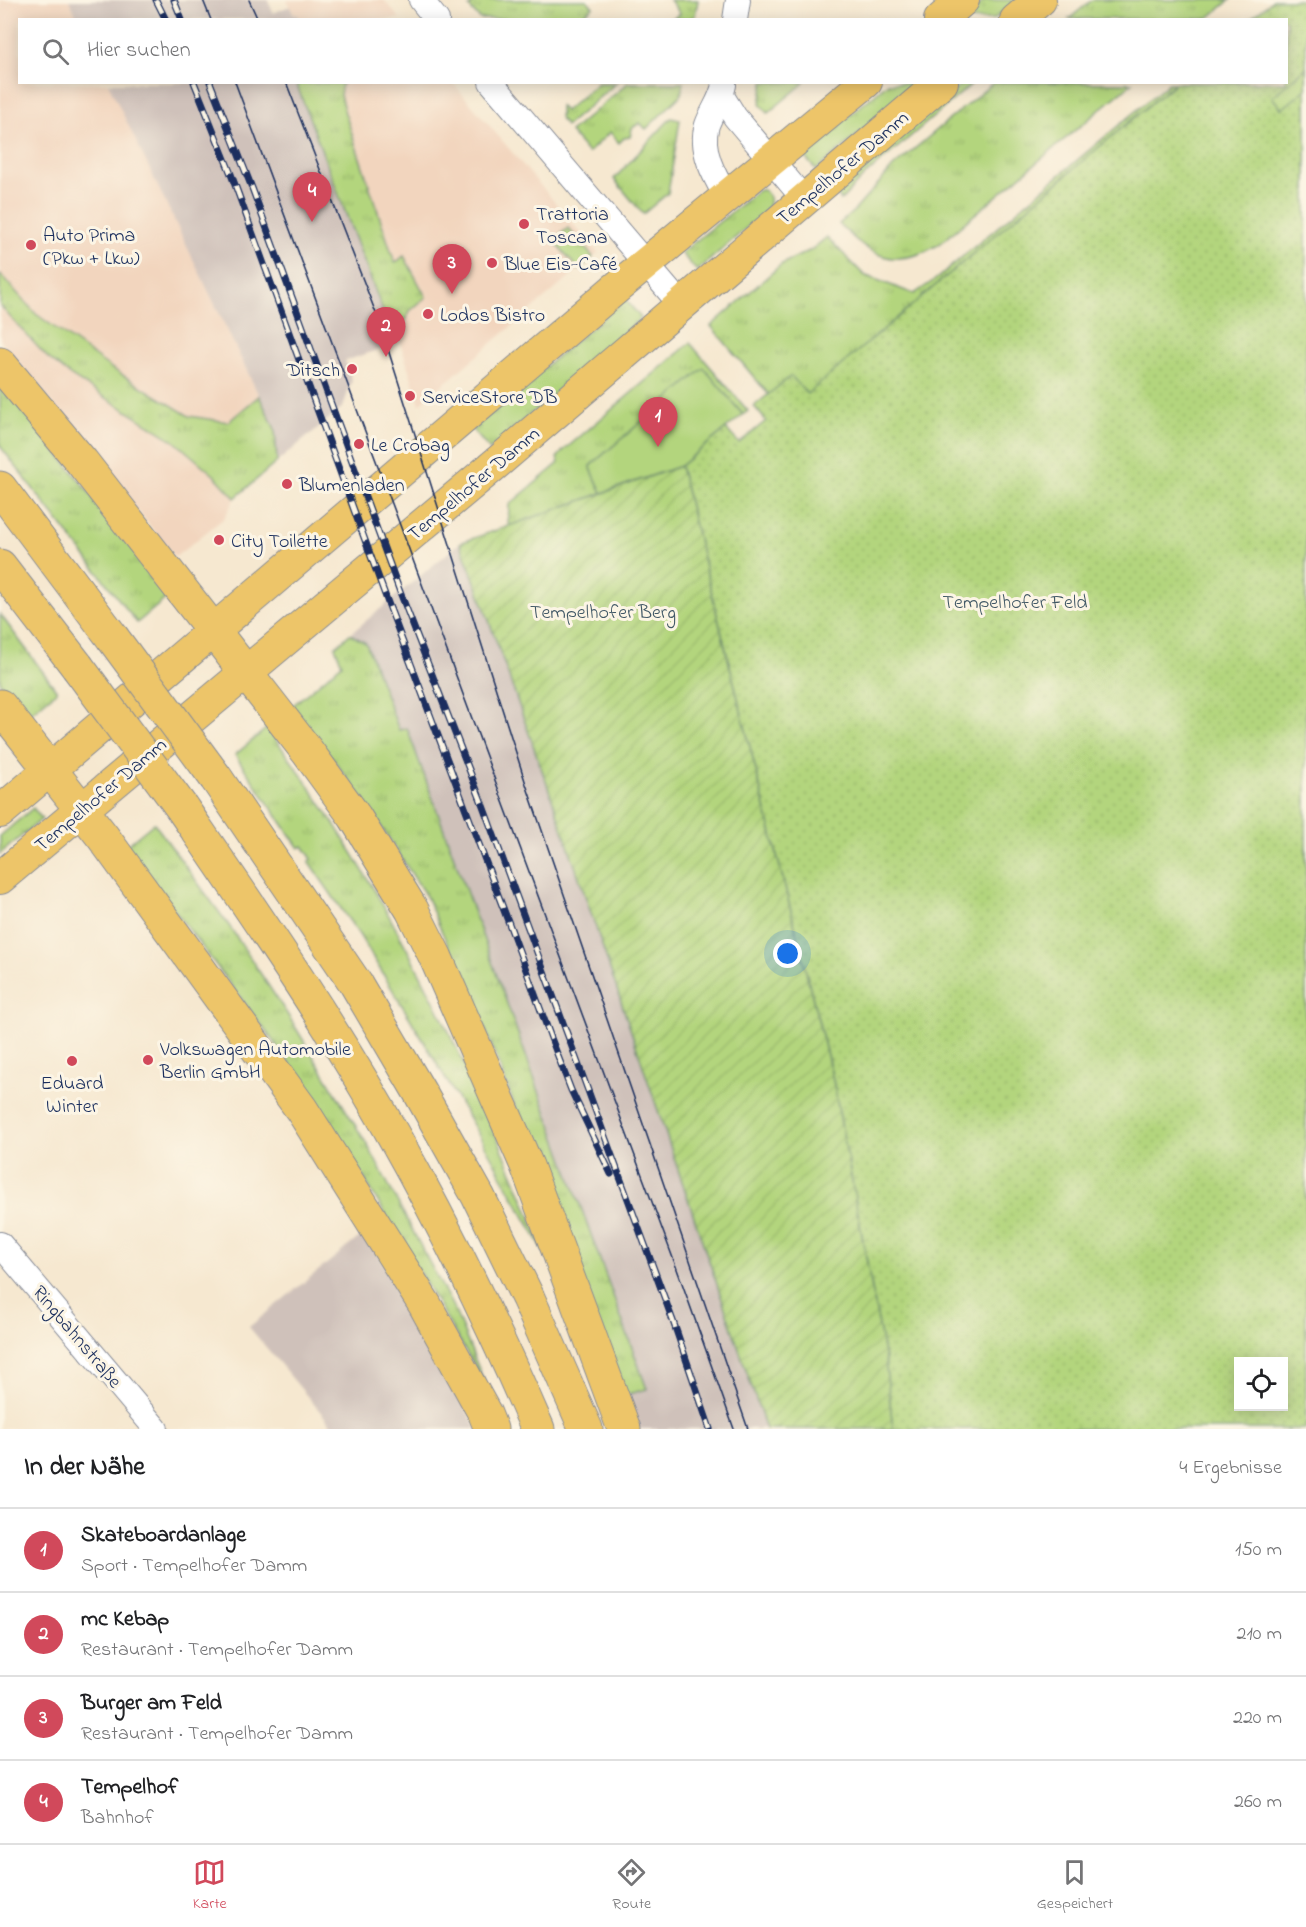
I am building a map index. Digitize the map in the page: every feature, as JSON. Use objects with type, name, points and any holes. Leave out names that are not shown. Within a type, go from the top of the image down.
[{"type":"highway","points":[[0,364],[82,462],[307,751],[355,817],[412,910],[436,958],[527,1166],[624,1429]]},
{"type":"highway","points":[[0,488],[216,778],[356,984],[478,1196],[528,1298],[586,1429]]},
{"type":"highway","points":[[0,566],[182,808],[277,947],[395,1138],[452,1243],[538,1429]]},
{"type":"highway","points":[[0,706],[81,810],[302,1110],[425,1305],[491,1429]]},
{"type":"main road","points":[[942,18],[963,0]]},
{"type":"main road","points":[[1019,18],[1040,0]]},
{"type":"main road","points":[[0,812],[646,264],[864,84]]},
{"type":"main road","name":"Tempelhofer Damm","points":[[0,878],[681,305],[940,84]]},
{"type":"street","points":[[421,0],[435,18]]},
{"type":"street","points":[[735,18],[738,0]]},
{"type":"street","points":[[493,84],[681,305]]},
{"type":"street","points":[[723,89],[735,117],[804,199]]},
{"type":"street","points":[[723,89],[707,126],[706,139],[709,162],[727,198]]},
{"type":"street","name":"Ringbahnstraße","points":[[0,1244],[156,1429]]},
{"type":"shaded area","points":[[0,0],[69,0],[78,18],[18,18],[18,84],[109,84],[275,429],[277,462],[235,498],[224,518],[175,557],[0,339]]},
{"type":"shaded area","points":[[69,0],[268,0],[273,13],[290,6],[294,15],[297,14],[299,18],[78,18]]},
{"type":"shaded area","points":[[287,0],[384,0],[399,18],[299,18],[297,14],[294,15]]},
{"type":"shaded area","points":[[108,84],[322,84],[398,336],[383,348],[345,361],[352,380],[343,407],[277,462],[275,429]]},
{"type":"shaded area","points":[[322,84],[454,84],[598,253],[420,404],[398,336],[410,311]]},
{"type":"shaded area","points":[[460,543],[555,807],[766,1429],[631,1429],[621,1396],[647,1389],[407,729],[400,730],[366,643],[350,634]]},
{"type":"shaded area","points":[[366,1232],[477,1429],[335,1429],[249,1327]]},
{"type":"green space","points":[[476,0],[587,0],[593,7],[579,18],[479,18],[469,7]]},
{"type":"green space","points":[[670,0],[698,0],[695,16],[674,18],[680,14]]},
{"type":"green space","points":[[985,0],[1017,0],[995,18],[964,18]]},
{"type":"green space","points":[[1092,0],[1230,0],[1208,18],[1070,18]]},
{"type":"green space","name":"Tempelhofer Feld","points":[[1273,0],[1306,0],[1306,1429],[893,1429],[885,1359],[833,1080],[680,466],[726,429],[739,443],[766,421],[754,406],[791,376],[807,394],[1174,84],[1288,84],[1288,18],[1251,18]]},
{"type":"green space","points":[[1306,68],[1306,89],[1282,109],[1272,97]]},
{"type":"green space","points":[[296,84],[342,84],[340,95],[345,113],[395,263],[404,256],[426,297],[410,311],[394,340]]},
{"type":"green space","points":[[597,84],[615,84],[566,126],[560,119],[560,106],[565,111]]},
{"type":"green space","points":[[627,84],[683,84],[681,95],[646,129],[640,123],[632,128],[630,137],[624,138],[619,143],[610,132],[588,153],[570,132]]},
{"type":"green space","points":[[764,84],[803,84],[768,113],[760,104]]},
{"type":"green space","points":[[887,84],[918,84],[816,170],[803,155]]},
{"type":"green space","points":[[962,84],[972,84],[863,177],[841,200],[835,192]]},
{"type":"green space","points":[[992,84],[1131,84],[938,245],[908,257],[895,258],[873,252],[839,224],[856,209],[893,167]]},
{"type":"green space","points":[[1168,84],[1211,84],[785,414],[711,326],[782,264],[811,250],[827,237],[864,275],[914,294],[936,279]]},
{"type":"green space","points":[[671,118],[680,120],[668,193],[643,214],[614,179]]},
{"type":"green space","points":[[759,190],[764,190],[769,197],[766,211],[697,271],[681,253]]},
{"type":"green space","points":[[568,228],[593,257],[579,270],[553,240]]},
{"type":"green space","points":[[0,274],[36,314],[111,368],[189,416],[228,422],[259,396],[275,429],[277,462],[235,498],[215,476],[173,440],[71,376],[47,357],[0,306]]},
{"type":"green space","points":[[625,299],[641,318],[490,450],[472,429]]},
{"type":"green space","points":[[690,343],[748,411],[743,415],[704,369],[590,466],[602,493],[508,527],[509,505],[559,463],[557,458],[563,451]]},
{"type":"green space","points":[[704,368],[743,415],[680,466],[602,493],[590,466]]},
{"type":"green space","points":[[0,380],[170,595],[137,623],[0,446]]},
{"type":"green space","name":"Tempelhofer Berg","points":[[680,466],[833,1080],[885,1359],[893,1429],[766,1429],[555,807],[460,543]]},
{"type":"green space","points":[[0,614],[57,691],[26,717],[0,682]]},
{"type":"green space","points":[[350,634],[366,643],[399,730],[407,728],[647,1389],[621,1396],[553,1205],[486,1031],[426,896],[362,797],[292,706],[342,664],[335,647]]},
{"type":"green space","points":[[267,728],[310,788],[389,915],[457,1049],[546,1255],[479,1135],[360,936],[309,862],[312,859],[303,846],[299,848],[235,755]]},
{"type":"green space","points":[[33,808],[42,819],[0,854],[0,836]]},
{"type":"green space","points":[[154,823],[230,927],[291,1020],[368,1146],[455,1311],[486,1386],[361,1173],[289,1062],[126,846]]},
{"type":"tram line","points":[[203,0],[210,18]]},
{"type":"tram line","points":[[249,0],[257,18]]},
{"type":"tram line","points":[[236,84],[677,1269],[734,1429]]},
{"type":"tram line","points":[[287,84],[379,321],[526,784],[748,1429]]},
{"type":"railway","points":[[156,0],[165,18]]},
{"type":"railway","points":[[174,0],[181,18]]},
{"type":"railway","points":[[195,84],[231,174],[551,1038],[571,1090],[611,1174]]},
{"type":"railway","points":[[211,84],[252,188],[400,592],[482,803],[673,1321],[710,1429]]},
{"type":"place","name":"Tempelhof","points":[[312,222]]},
{"type":"place","name":"Trattoria Toscana","points":[[524,224]]},
{"type":"place","name":"Auto Prima (Pkw + Lkw)","points":[[31,245]]},
{"type":"place","name":"Blue Eis-Café","points":[[492,263]]},
{"type":"place","name":"Burger am Feld","points":[[452,294]]},
{"type":"place","name":"Lodos Bistro","points":[[428,314]]},
{"type":"place","name":"mc Kebap","points":[[386,357]]},
{"type":"place","name":"Ditsch","points":[[352,369]]},
{"type":"place","name":"ServiceStore DB","points":[[410,396]]},
{"type":"place","name":"Le Crobag","points":[[359,444]]},
{"type":"place","name":"Skateboardanlage","points":[[658,447]]},
{"type":"place","name":"Blumenladen","points":[[287,484]]},
{"type":"place","name":"City Toilette","points":[[219,540]]},
{"type":"place","name":"Volkswagen Automobile Berlin GmbH","points":[[148,1060]]},
{"type":"place","name":"Eduard Winter","points":[[72,1061]]}]
